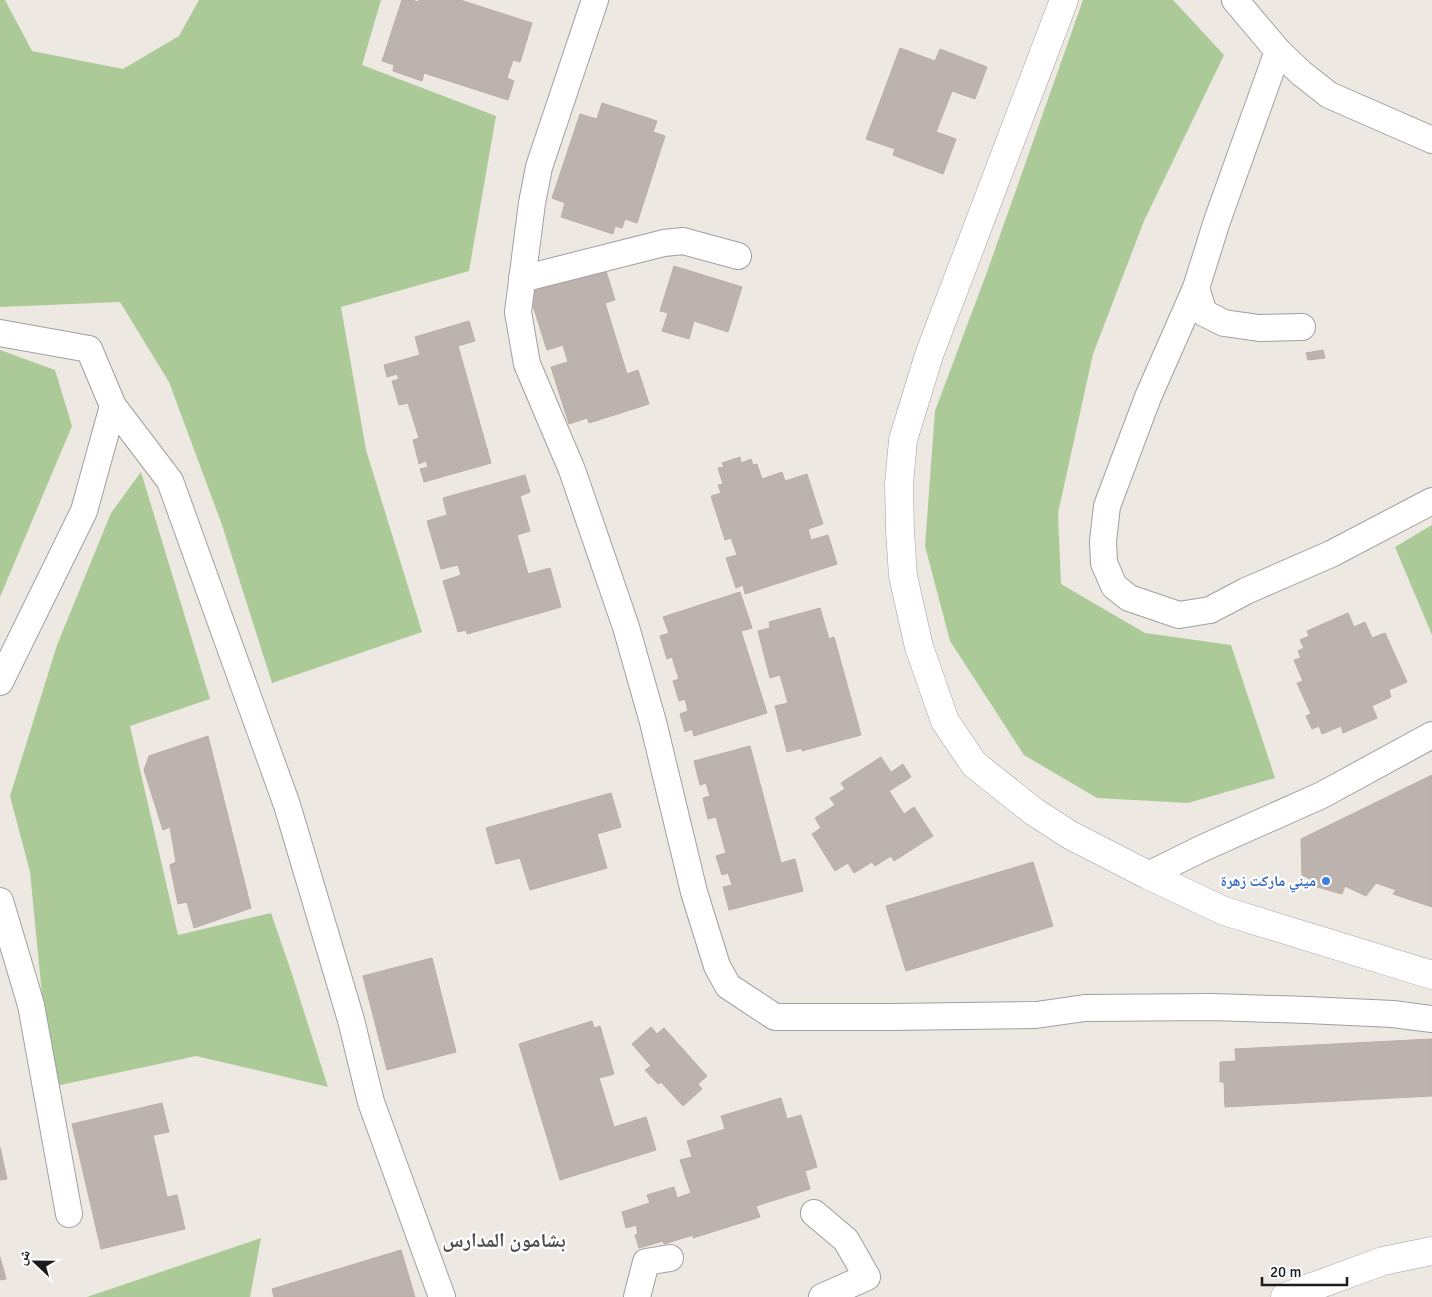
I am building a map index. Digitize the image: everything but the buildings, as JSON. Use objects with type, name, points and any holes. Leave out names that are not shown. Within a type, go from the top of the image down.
[{"type":"street","points":[[595,0],[539,167],[532,203],[518,312],[527,364],[572,470],[626,628],[653,722],[694,892],[717,966],[728,986],[775,1017],[892,1018],[1036,1015],[1085,1008],[1213,1007],[1393,1014],[1432,1020]]},
{"type":"street","points":[[1064,0],[929,355],[903,440],[900,484],[900,531],[903,576],[919,648],[945,722],[974,764],[1041,816],[1070,835],[1148,875],[1224,910],[1432,975]]},
{"type":"street","points":[[1234,0],[1278,51],[1301,73],[1330,96],[1432,140]]},
{"type":"street","points":[[1278,51],[1217,221],[1196,288],[1148,397],[1107,506],[1103,541],[1104,564],[1114,586],[1129,598],[1179,615],[1210,610],[1246,591],[1331,554],[1432,501]]},
{"type":"street","points":[[522,279],[664,243],[683,241],[738,256]]},
{"type":"street","points":[[1196,288],[1204,313],[1224,323],[1259,328],[1302,327]]},
{"type":"street","points":[[0,333],[89,349],[113,406],[170,481],[288,805],[351,1020],[371,1102],[442,1297]]},
{"type":"street","points":[[0,682],[84,511],[113,406]]},
{"type":"street","points":[[1148,875],[1203,848],[1322,795],[1432,735]]},
{"type":"street","points":[[0,901],[31,1005],[68,1214]]},
{"type":"street","points":[[814,1213],[846,1240],[867,1278],[822,1297]]},
{"type":"street","points":[[1285,1297],[1382,1261],[1432,1250]]},
{"type":"street","points":[[637,1297],[646,1262],[670,1258]]},
{"type":"green space","points":[[0,0],[5,0],[32,51],[123,69],[179,36],[199,0],[381,0],[362,65],[496,116],[469,271],[341,307],[366,450],[422,632],[272,683],[222,525],[169,382],[120,302],[0,307]]},
{"type":"green space","points":[[1083,0],[1173,0],[1224,55],[1144,221],[1093,354],[1058,513],[1061,584],[1145,633],[1231,645],[1275,778],[1188,803],[1097,798],[1024,755],[950,641],[925,546],[935,411],[987,272]]},
{"type":"green space","points":[[0,350],[55,370],[72,426],[0,597]]},
{"type":"green space","points":[[141,472],[210,699],[130,726],[178,935],[271,913],[328,1087],[196,1056],[51,1087],[30,872],[10,796],[57,645],[111,513]]},
{"type":"green space","points":[[1432,525],[1432,635],[1395,547]]},
{"type":"green space","points":[[261,1238],[250,1297],[87,1297]]},
{"type":"place","name":"ميني ماركت زهرة","points":[[1326,881]]},
{"type":"district","name":"بشامون المدارس","points":[[504,1240]]}]
